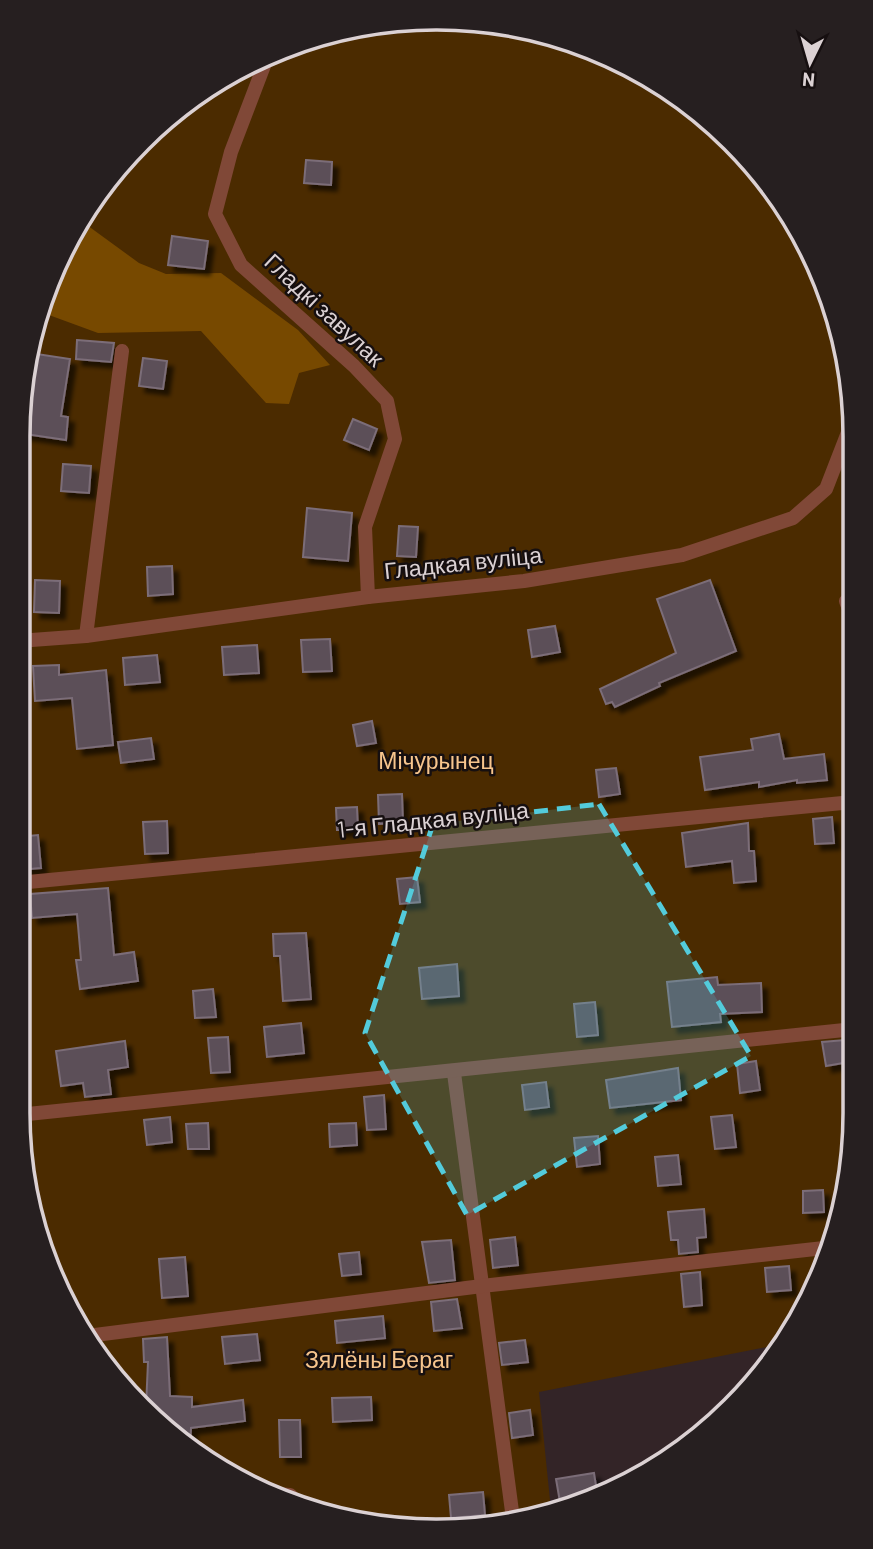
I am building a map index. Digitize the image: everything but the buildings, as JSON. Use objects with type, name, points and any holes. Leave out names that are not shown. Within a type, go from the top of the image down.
[{"type":"lane","name":"Гладкі завулак","points":[[263,69],[231,152],[215,214],[241,265],[354,366],[387,401],[395,439],[365,527],[368,597]]},
{"type":"lane","points":[[86,636],[122,351]]},
{"type":"lane","name":"Гладкая вуліца","points":[[30,640],[86,636],[368,597],[524,581],[682,555],[793,518],[826,489],[843,445]]},
{"type":"lane","name":"1-я Гладкая вуліца","points":[[30,882],[843,803]]},
{"type":"lane","points":[[30,1114],[454,1073],[843,1030]]},
{"type":"lane","points":[[454,1073],[512,1512]]},
{"type":"lane","points":[[96,1335],[482,1286],[820,1248]]},
{"type":"highlighted area","points":[[599,804],[751,1056],[467,1215],[365,1033],[433,824]]},
{"type":"green space","name":"Мічурынец","points":[[463,31],[490,33],[542,44],[567,51],[616,72],[640,84],[684,114],[742,168],[789,233],[822,306],[840,383],[843,436],[843,1112],[840,1166],[822,1243],[789,1316],[769,1347],[539,1392],[550,1503],[490,1516],[410,1518],[383,1516],[331,1505],[281,1488],[233,1465],[189,1435],[149,1400],[114,1360],[84,1316],[61,1268],[44,1218],[33,1166],[30,1112],[30,436],[33,383],[51,306],[72,257],[98,211],[131,168],[168,131],[233,84],[281,61],[331,44],[383,33]]},
{"type":"shaded area","points":[[88,226],[139,263],[166,274],[221,273],[298,330],[330,365],[299,373],[289,404],[266,403],[201,331],[98,333],[49,315],[61,281]]},
{"type":"park label","name":"Зялёны Бераг","points":[[379,1360]]}]
